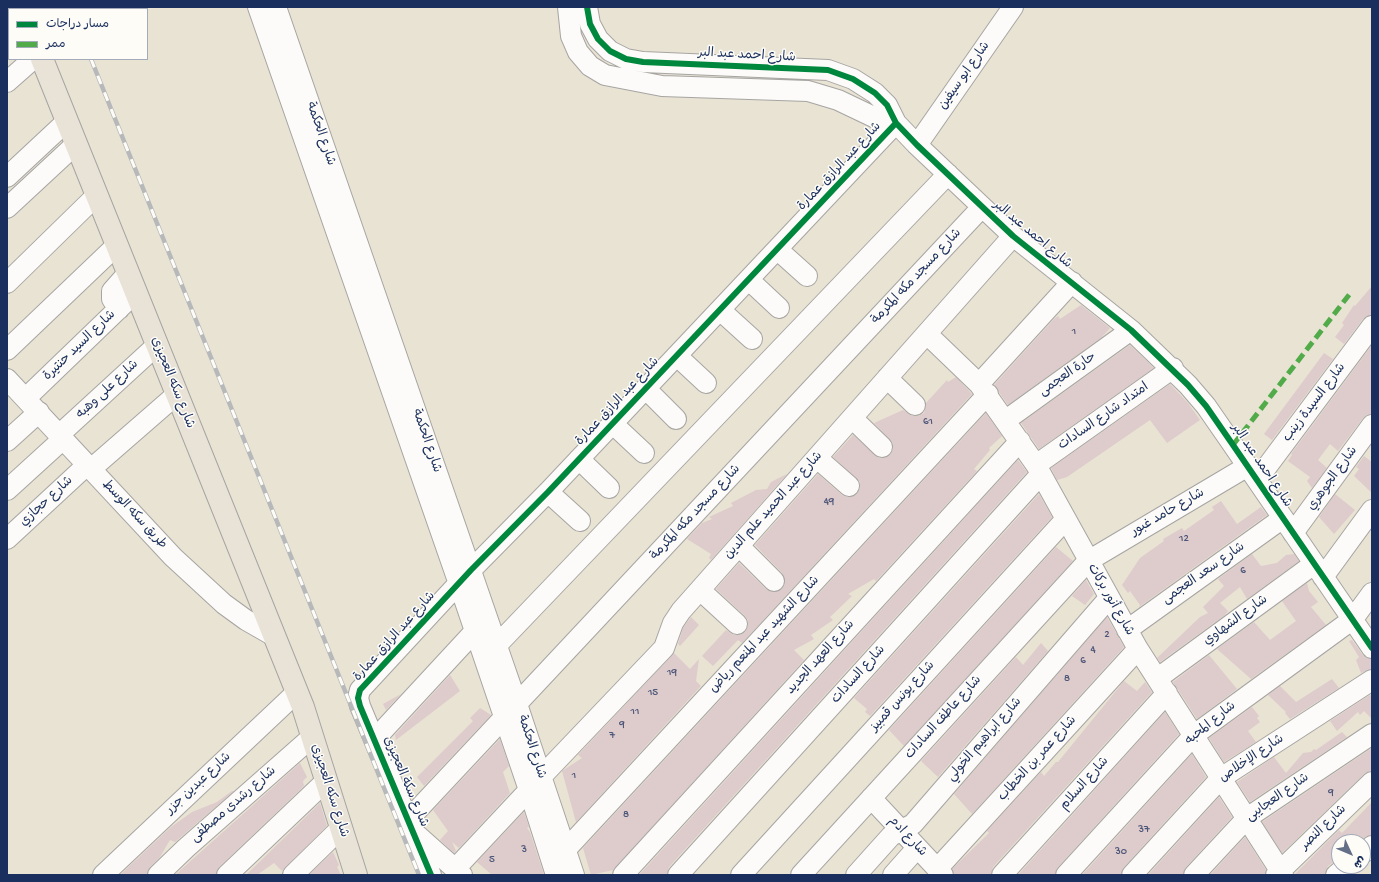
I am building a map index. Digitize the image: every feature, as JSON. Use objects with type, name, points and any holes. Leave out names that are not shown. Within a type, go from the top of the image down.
[{"type":"main road","name":"شارع سكه العجيزى","points":[[42,60],[156,346],[300,700],[356,875]]},
{"type":"main road","name":"شارع سكه العجيزى","points":[[55,60],[297,662],[302,685],[300,700]]},
{"type":"street","name":"شارع الحكمة","points":[[258,7],[465,577],[497,645],[511,710],[535,783],[554,866],[574,875]]},
{"type":"street","name":"شارع الحكمة","points":[[276,7],[465,577],[475,631],[511,710]]},
{"type":"street","points":[[568,7],[571,36],[578,52],[590,66],[606,75],[662,86],[808,92],[838,100],[880,120],[896,123]]},
{"type":"street","name":"شارع احمد عبد البر","points":[[586,7],[590,24],[598,39],[610,51],[626,59],[643,62],[828,70],[853,79],[875,93],[887,105],[896,123],[917,145],[1013,236],[1131,330],[1173,368],[1206,406],[1372,648]]},
{"type":"street","name":"شارع ابو سيفين","points":[[917,145],[1013,7]]},
{"type":"street","points":[[7,82],[32,60]]},
{"type":"street","points":[[7,177],[66,121]]},
{"type":"street","name":"شارع عبد الرازق عمارة","points":[[358,698],[360,690],[465,577],[613,424],[896,123]]},
{"type":"street","points":[[7,208],[76,144]]},
{"type":"street","points":[[497,645],[948,174]]},
{"type":"street","points":[[7,283],[96,196]]},
{"type":"street","name":"شارع مسجد مكه المكرمة","points":[[411,825],[511,710],[982,207]]},
{"type":"street","name":"شارع عبد الحميد علم الدين","points":[[459,872],[535,783],[664,648],[673,623],[700,590],[1013,236]]},
{"type":"street","points":[[7,350],[116,246]]},
{"type":"street","points":[[778,250],[806,276]]},
{"type":"street","points":[[749,280],[779,308]]},
{"type":"street","name":"شارع الشهيد عبد المنعم رياض","points":[[554,866],[983,389],[1072,282]]},
{"type":"street","name":"شارع السيد حنتيرة","points":[[14,390],[119,309],[112,299],[112,291],[131,283]]},
{"type":"street","points":[[720,310],[752,340]]},
{"type":"street","name":"شارع السيدة زينب","points":[[1253,473],[1372,326]]},
{"type":"street","name":"حارة العجمى","points":[[1006,420],[1131,330]]},
{"type":"street","name":"شارع أنور بركات","points":[[927,334],[983,389],[1020,441],[1038,470],[1138,649],[1163,685],[1280,873]]},
{"type":"street","name":"شارع على وهبه","points":[[7,490],[156,346]]},
{"type":"street","points":[[677,356],[706,383]]},
{"type":"street","name":"امتداد شارع السادات","points":[[1038,470],[1173,368]]},
{"type":"street","points":[[887,378],[914,405]]},
{"type":"street","points":[[646,389],[676,419]]},
{"type":"street","name":"طريق سكه الوسط","points":[[14,390],[39,412],[173,557],[206,589],[246,620],[274,636]]},
{"type":"street","name":"شارع حجازي","points":[[7,539],[89,467],[176,395]]},
{"type":"street","points":[[7,441],[39,412]]},
{"type":"street","points":[[852,418],[882,447]]},
{"type":"street","points":[[613,424],[644,453]]},
{"type":"street","name":"شارع الجوهري","points":[[1288,526],[1372,425]]},
{"type":"street","name":"شارع العهد الجديد","points":[[623,875],[1020,441]]},
{"type":"street","points":[[817,458],[849,486]]},
{"type":"street","points":[[579,459],[609,488]]},
{"type":"street","name":"شارع السادات","points":[[678,875],[1038,470]]},
{"type":"street","name":"شارع حامد غبور","points":[[1088,560],[1253,473]]},
{"type":"street","points":[[548,492],[580,522]]},
{"type":"street","name":"شارع الشهاوي","points":[[1163,685],[1319,570],[1372,510]]},
{"type":"street","name":"شارع يونس قمبيز","points":[[741,875],[1065,520]]},
{"type":"street","name":"شارع سعد العجمى","points":[[1127,630],[1288,526]]},
{"type":"street","points":[[740,546],[774,581]]},
{"type":"street","name":"شارع عاطف السادات","points":[[801,875],[1088,560]]},
{"type":"street","points":[[700,590],[737,624]]},
{"type":"street","name":"شارع المحبه","points":[[1066,875],[1194,735],[1353,619],[1372,593]]},
{"type":"street","name":"شارع ابراهيم الخولي","points":[[856,875],[891,836],[913,824],[1109,598]]},
{"type":"street","points":[[375,739],[475,631]]},
{"type":"street","name":"شارع عمر بن الخطاب","points":[[940,872],[1138,649]]},
{"type":"street","name":"شارع الإخلاص","points":[[1132,875],[1221,778],[1372,680]]},
{"type":"street","name":"شارع السلام","points":[[1002,875],[1163,685]]},
{"type":"street","name":"شارع سكة العجيزى","points":[[358,698],[431,875]]},
{"type":"street","name":"شارع عبدين جزر","points":[[103,875],[300,700]]},
{"type":"street","name":"شارع العجايبى","points":[[1194,875],[1247,818],[1372,734]]},
{"type":"street","name":"شارع رشدى مصطفى","points":[[158,875],[186,848],[312,737]]},
{"type":"street","points":[[227,875],[326,781]]},
{"type":"street","name":"شارع النصر","points":[[1280,873],[1372,782]]},
{"type":"street","name":"شارع ادم","points":[[871,798],[940,872]]},
{"type":"street","points":[[411,825],[459,872]]},
{"type":"street","points":[[293,875],[340,828]]},
{"type":"street","points":[[893,875],[917,848]]},
{"type":"building","points":[[1372,286],[1372,315],[1363,319],[1344,344],[1335,337],[1344,325],[1342,323],[1354,305],[1355,306]]},
{"type":"building","points":[[1081,305],[1110,328],[1102,337],[1008,405],[994,385],[1054,319],[1058,316],[1060,319]]},
{"type":"building","points":[[1130,345],[1154,368],[1039,449],[1021,423]]},
{"type":"building","points":[[1372,345],[1372,414],[1363,418],[1338,451],[1330,444],[1318,460],[1327,468],[1312,488],[1307,481],[1310,477],[1288,461],[1292,455],[1291,454]]},
{"type":"building","points":[[1324,353],[1333,359],[1272,440],[1264,434]]},
{"type":"building","points":[[956,377],[972,394],[742,643],[738,640],[713,666],[702,656],[726,630],[734,635],[740,635],[745,632],[748,626],[748,620],[745,616],[716,589],[739,563],[766,589],[771,592],[782,589],[785,584],[782,573],[755,545],[818,474],[842,495],[847,497],[857,494],[860,489],[860,482],[833,457],[853,435],[879,458],[885,458],[890,455],[893,449],[893,443],[874,423],[903,410],[912,416],[919,416],[924,413],[926,403],[947,380],[948,382]]},
{"type":"building","points":[[1170,384],[1188,403],[1200,420],[1167,443],[1150,420],[1067,477],[1057,480],[1051,468]]},
{"type":"building","points":[[986,413],[1002,436],[989,448],[990,450],[974,469],[977,471],[876,581],[874,579],[848,594],[852,596],[830,617],[833,620],[811,635],[814,639],[794,650],[804,660],[613,870],[591,875],[583,848]]},
{"type":"building","points":[[1364,456],[1372,462],[1372,493],[1354,476],[1359,469],[1356,467]]},
{"type":"building","points":[[1018,460],[1027,472],[669,867],[667,875],[639,875]]},
{"type":"building","points":[[787,474],[711,560],[709,558],[711,554],[687,539],[702,523],[712,519],[709,517],[733,506],[731,503],[756,490],[767,489],[771,482]]},
{"type":"building","points":[[1039,494],[1052,517],[870,716],[865,712],[867,709],[854,698]]},
{"type":"building","points":[[1335,494],[1355,510],[1334,534],[1319,517]]},
{"type":"building","points":[[1221,501],[1237,524],[1261,507],[1267,515],[1139,607],[1140,605],[1130,591],[1128,593],[1122,585],[1140,558],[1164,541],[1163,539],[1182,528],[1184,531],[1214,510],[1212,507]]},
{"type":"building","points":[[1056,547],[1073,561],[904,746],[889,730]]},
{"type":"building","points":[[1252,554],[1261,566],[1277,563],[1286,555],[1294,554],[1299,561],[1247,599],[1240,587],[1220,603],[1228,611],[1225,615],[1160,662],[1157,658],[1200,617],[1208,613],[1203,607],[1224,586],[1218,579]]},
{"type":"building","points":[[1086,580],[1094,594],[1085,605],[1072,596]]},
{"type":"building","points":[[1307,583],[1309,591],[1318,602],[1311,607],[1326,625],[1251,679],[1217,649],[1254,622],[1270,640],[1296,621],[1282,601]]},
{"type":"building","points":[[691,617],[699,625],[680,646],[678,644],[683,628]]},
{"type":"building","points":[[1107,617],[1124,647],[972,814],[954,794]]},
{"type":"building","points":[[1352,640],[1363,655],[1372,659],[1372,669],[1361,673],[1356,660],[1359,657],[1349,641]]},
{"type":"building","points":[[1041,643],[1048,651],[938,777],[921,761],[1016,657],[1023,665]]},
{"type":"building","points":[[674,653],[690,669],[699,659],[696,681],[701,686],[576,822],[562,771],[582,758],[578,755]]},
{"type":"building","points":[[1209,655],[1237,689],[1197,719],[1173,682]]},
{"type":"building","points":[[450,675],[460,691],[396,740],[395,735]]},
{"type":"building","points":[[1332,679],[1339,688],[1290,719],[1285,713],[1286,712],[1268,695],[1280,686],[1296,702]]},
{"type":"building","points":[[1124,681],[1137,691],[1145,682],[1152,692],[993,867],[991,875],[954,875],[952,869],[989,833],[987,831],[1041,772],[1044,776],[1056,762],[1058,762]]},
{"type":"building","points":[[401,694],[386,710],[383,704]]},
{"type":"building","points":[[1370,695],[1372,697],[1372,719],[1364,711],[1360,715],[1358,712],[1337,731],[1330,721]]},
{"type":"building","points":[[1252,707],[1259,716],[1257,718],[1260,722],[1248,731],[1256,742],[1224,762],[1209,738]]},
{"type":"building","points":[[480,708],[491,715],[424,786],[417,777],[473,721],[470,718]]},
{"type":"building","points":[[1165,712],[1179,734],[1058,867],[1055,875],[1018,875]]},
{"type":"building","points":[[1342,732],[1347,737],[1250,802],[1237,782],[1274,757],[1286,773],[1303,753],[1311,752],[1314,749],[1316,750]]},
{"type":"building","points":[[500,739],[509,766],[503,772],[510,793],[459,848],[452,842],[456,851],[454,853],[440,840],[448,831],[433,810]]},
{"type":"building","points":[[1372,748],[1372,770],[1364,774],[1282,853],[1262,822]]},
{"type":"building","points":[[1192,754],[1206,777],[1124,867],[1121,875],[1082,875]]},
{"type":"building","points":[[300,763],[307,777],[303,781],[304,786],[219,867],[216,875],[175,875]]},
{"type":"building","points":[[234,791],[175,842],[170,840],[160,857],[150,867],[147,875],[120,875],[171,827],[192,812],[217,802]]},
{"type":"building","points":[[1219,797],[1232,817],[1186,867],[1183,875],[1148,875]]},
{"type":"building","points":[[1372,802],[1372,835],[1335,834],[1339,830],[1342,833]]},
{"type":"building","points":[[320,803],[327,826],[282,871],[274,863],[257,875],[246,875]]},
{"type":"building","points":[[524,812],[529,827],[527,828],[530,832],[544,875],[492,875],[477,862]]},
{"type":"building","points":[[1245,837],[1266,870],[1265,875],[1210,875]]},
{"type":"building","points":[[1331,838],[1331,864],[1328,866],[1325,875],[1294,875]]},
{"type":"building","points":[[333,852],[339,865],[337,867],[341,875],[309,875]]},
{"type":"railway","points":[[91,60],[419,875]]},
{"type":"marked path","points":[[1233,445],[1352,291]]},
{"type":"cycle path","points":[[587,7],[590,24],[598,39],[610,51],[626,59],[643,62],[828,70],[853,79],[875,93],[887,105],[896,123],[917,145],[1013,236],[1131,330],[1188,385],[1206,406],[1372,648]]},
{"type":"cycle path","points":[[431,875],[360,706],[358,698],[360,690],[471,570],[548,492],[896,123]]}]
